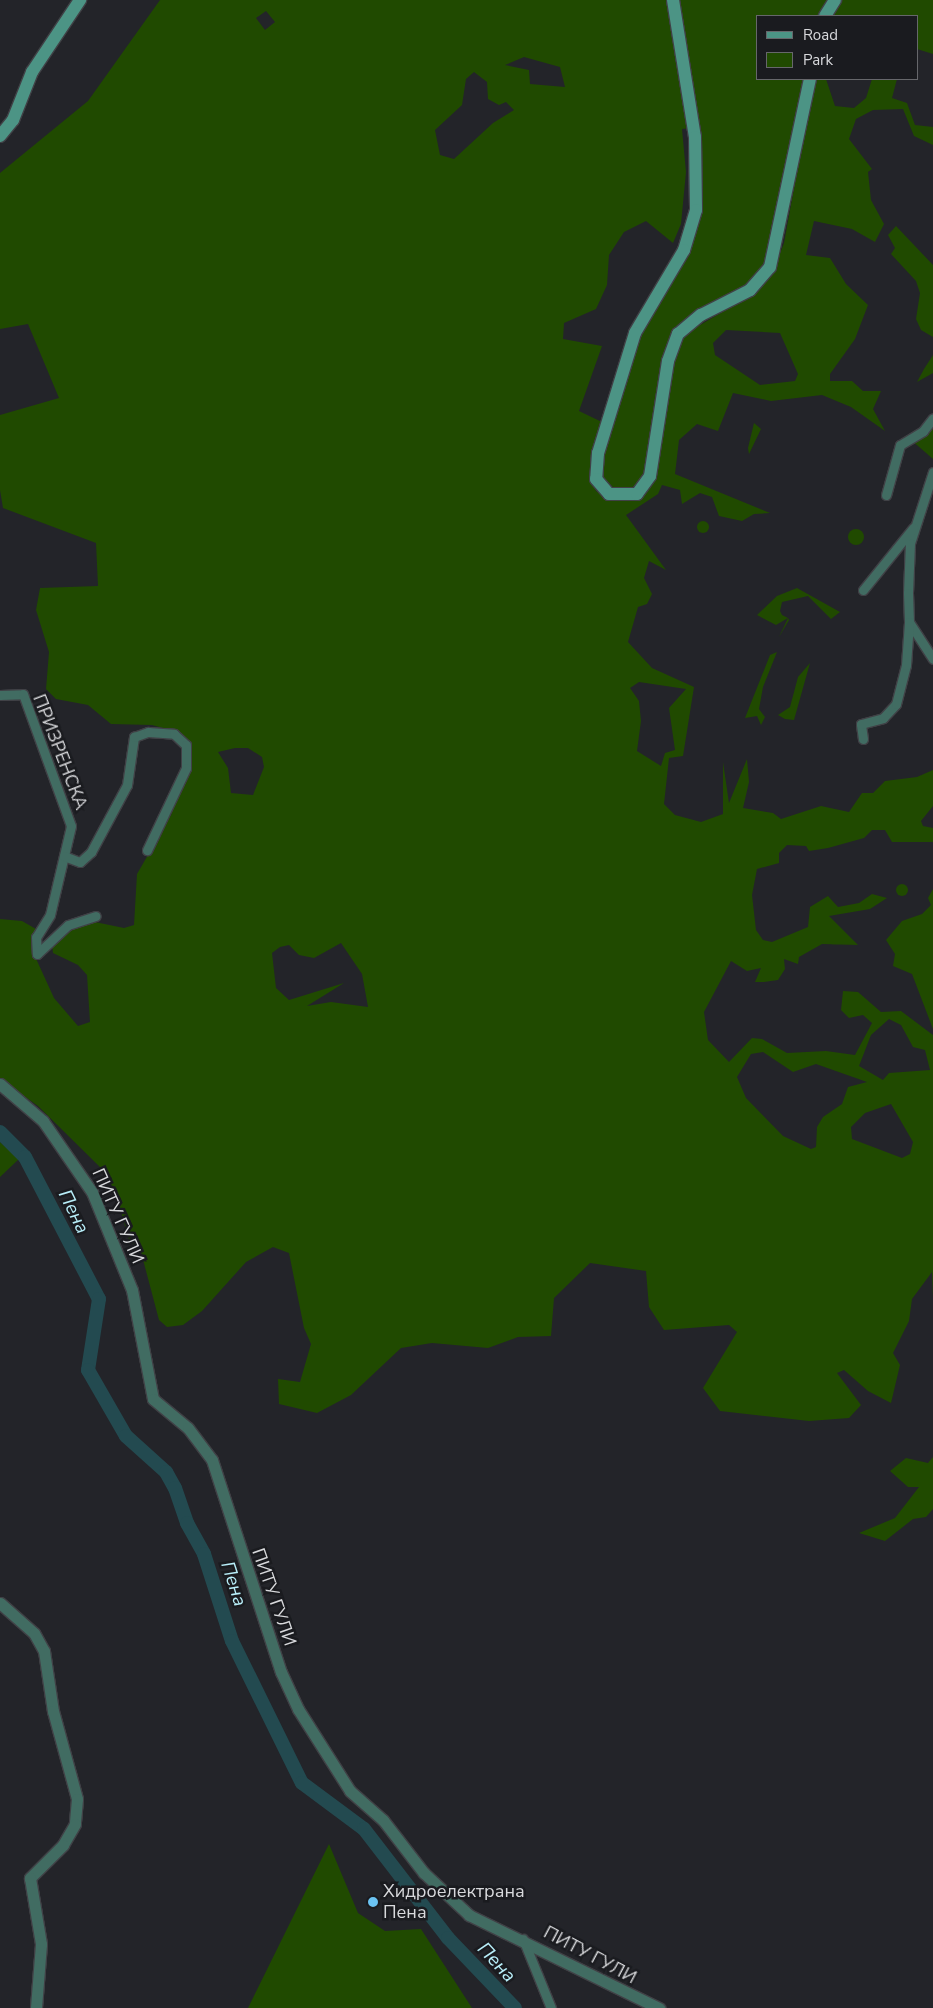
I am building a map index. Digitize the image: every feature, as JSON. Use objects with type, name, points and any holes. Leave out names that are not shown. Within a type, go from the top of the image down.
[{"type":"main road","points":[[0,136],[13,120],[32,72],[80,0]]},
{"type":"main road","points":[[673,0],[695,137],[696,210],[684,250],[635,333],[598,453],[596,480],[609,494],[633,495],[648,481],[668,361],[678,334],[701,315],[750,290],[770,267],[810,80]]},
{"type":"main road","points":[[826,15],[834,0]]},
{"type":"street","points":[[886,495],[897,450],[933,418]]},
{"type":"street","points":[[863,739],[861,724],[882,719],[896,706],[906,665],[909,622],[910,550],[933,472]]},
{"type":"street","points":[[863,590],[917,525]]},
{"type":"street","points":[[909,622],[933,659]]},
{"type":"street","name":"ПРИЗРЕНСКА","points":[[0,695],[23,694],[71,826],[49,918],[36,937],[37,954],[68,925],[96,916]]},
{"type":"street","points":[[64,856],[80,862],[90,852],[127,785],[134,737],[148,732],[174,734],[186,745],[186,768],[147,850]]},
{"type":"street","name":"ПИТУ ГУЛИ","points":[[0,1084],[43,1121],[92,1192],[132,1290],[150,1391],[158,1406],[197,1438],[212,1460],[261,1615],[298,1709],[350,1791],[383,1820],[436,1886],[469,1915],[523,1939],[659,2008]]},
{"type":"street","points":[[0,1604],[34,1633],[44,1651],[53,1711],[76,1799],[75,1824],[63,1845],[30,1878],[41,1944],[36,2008]]},
{"type":"street","points":[[523,1939],[551,2008]]},
{"type":"green space","points":[[160,0],[670,0],[690,128],[682,129],[686,172],[681,224],[673,243],[646,221],[624,232],[609,255],[607,285],[596,309],[564,323],[563,339],[602,346],[579,411],[602,422],[591,478],[596,491],[611,501],[636,501],[654,482],[674,358],[683,335],[753,294],[774,269],[784,243],[814,80],[826,80],[835,106],[854,108],[866,98],[872,80],[897,80],[892,98],[907,103],[915,125],[933,127],[933,145],[914,136],[903,109],[873,110],[856,119],[849,139],[872,169],[868,172],[871,200],[884,224],[875,242],[852,229],[814,221],[806,255],[830,258],[846,284],[868,305],[855,339],[830,374],[830,381],[852,381],[863,391],[881,391],[873,409],[885,431],[851,407],[822,395],[771,401],[733,393],[718,431],[697,424],[679,440],[675,474],[770,513],[754,514],[742,521],[719,516],[712,497],[700,493],[682,504],[680,490],[662,485],[658,494],[626,515],[666,570],[649,561],[644,578],[652,594],[647,604],[638,607],[628,642],[652,668],[694,687],[683,756],[669,758],[664,804],[675,815],[701,822],[723,814],[723,762],[729,803],[747,759],[749,782],[743,808],[773,813],[781,819],[821,806],[849,812],[862,793],[873,793],[885,781],[917,777],[933,770],[933,806],[921,821],[923,826],[933,828],[933,842],[892,842],[885,830],[872,830],[864,838],[828,848],[809,851],[806,846],[787,845],[779,853],[779,863],[757,869],[752,895],[756,930],[763,940],[772,942],[808,927],[810,907],[828,896],[838,907],[859,903],[872,894],[887,898],[870,909],[829,916],[858,945],[822,944],[799,957],[798,964],[784,959],[785,969],[778,980],[764,982],[755,982],[761,968],[747,971],[731,961],[704,1012],[708,1040],[729,1062],[752,1038],[762,1039],[787,1053],[826,1051],[855,1055],[872,1023],[863,1015],[849,1018],[841,1010],[843,991],[858,992],[881,1012],[901,1011],[933,1035],[933,1298],[932,1272],[912,1299],[909,1321],[893,1353],[900,1365],[891,1403],[868,1391],[844,1370],[837,1373],[861,1405],[849,1418],[809,1421],[720,1411],[703,1388],[737,1332],[729,1325],[664,1330],[649,1307],[646,1271],[590,1263],[554,1298],[551,1336],[518,1337],[488,1348],[432,1343],[401,1348],[351,1395],[317,1413],[279,1404],[278,1379],[300,1382],[311,1344],[304,1328],[289,1253],[273,1247],[246,1262],[202,1311],[183,1325],[167,1327],[159,1320],[141,1252],[129,1240],[116,1194],[105,1172],[38,1106],[0,1079],[0,919],[22,921],[36,929],[33,952],[54,998],[78,1026],[90,1022],[87,975],[78,965],[53,953],[52,944],[71,928],[90,921],[124,928],[134,925],[137,874],[171,815],[190,762],[190,742],[181,733],[152,725],[111,724],[88,705],[56,699],[46,689],[49,652],[36,610],[40,588],[98,586],[96,543],[3,508],[0,490],[0,415],[59,398],[28,324],[0,329],[0,173],[88,101]],"holes":[[[266,11],[275,22],[265,30],[256,18]],[[524,57],[560,67],[565,87],[530,84],[529,70],[505,65]],[[474,72],[487,82],[488,99],[499,105],[506,102],[514,110],[493,123],[454,159],[440,155],[435,130],[462,105],[466,79]],[[726,330],[780,333],[798,374],[795,381],[760,385],[715,355],[713,343]],[[639,682],[686,689],[669,708],[675,750],[665,753],[661,766],[637,751],[641,721],[639,701],[630,688]],[[235,748],[248,748],[262,757],[264,767],[253,795],[231,793],[228,768],[218,752]],[[341,943],[362,974],[368,1007],[331,1002],[307,1006],[344,983],[289,1000],[276,988],[272,953],[280,947],[289,945],[299,955],[314,958]],[[889,1019],[901,1025],[913,1047],[925,1050],[930,1070],[889,1073],[883,1080],[859,1066],[871,1035]],[[763,1052],[793,1072],[816,1064],[867,1082],[848,1087],[842,1104],[823,1117],[817,1127],[816,1147],[811,1149],[783,1136],[746,1098],[737,1077],[751,1054]],[[891,1104],[913,1142],[910,1154],[902,1158],[852,1139],[851,1127],[865,1113]]]},
{"type":"green space","points":[[679,0],[828,0],[820,15],[756,15],[756,80],[804,80],[770,256],[754,282],[693,314],[673,330],[663,355],[645,474],[632,488],[614,488],[603,477],[603,455],[637,339],[687,259],[702,195],[699,126]]},
{"type":"green space","points":[[840,0],[933,0],[933,54],[918,49],[918,15],[831,15]]},
{"type":"green space","points":[[896,226],[933,265],[933,337],[921,330],[916,319],[920,293],[916,281],[891,254],[895,248],[888,235]]},
{"type":"green space","points":[[933,355],[933,373],[917,382],[924,369]]},
{"type":"green space","points":[[933,418],[933,459],[910,439]]},
{"type":"green space","points":[[754,423],[761,429],[749,454],[748,448]]},
{"type":"green space","points":[[705,521],[708,522],[708,532],[701,533],[698,532],[697,525],[698,522]]},
{"type":"green space","points":[[856,529],[862,531],[864,537],[862,543],[856,545],[850,543],[848,537],[850,531]]},
{"type":"green space","points":[[797,588],[840,612],[831,619],[808,596],[782,602],[780,611],[782,615],[788,618],[776,625],[757,615],[777,596]]},
{"type":"green space","points":[[788,618],[789,620],[779,637]]},
{"type":"green space","points":[[777,652],[763,687],[759,709],[765,717],[761,725],[757,716],[745,718],[770,655]]},
{"type":"green space","points":[[810,663],[794,720],[785,719],[778,715],[790,707],[798,677]]},
{"type":"green space","points":[[902,884],[908,890],[902,896],[896,890]]},
{"type":"green space","points":[[933,889],[933,1029],[912,974],[893,966],[895,954],[886,940],[902,921],[922,914],[931,905],[928,898]]},
{"type":"green space","points":[[0,1142],[19,1159],[0,1177]]},
{"type":"green space","points":[[933,1457],[933,1509],[926,1517],[913,1519],[885,1541],[859,1533],[895,1518],[919,1487],[908,1487],[890,1471],[906,1458],[928,1463]]},
{"type":"green space","points":[[329,1844],[358,1913],[385,1931],[421,1929],[472,2008],[248,2008]]},
{"type":"waterway","name":"Пена","points":[[0,1132],[25,1157],[99,1299],[88,1370],[126,1436],[166,1472],[175,1488],[187,1523],[204,1554],[232,1641],[302,1783],[364,1829],[448,1938],[515,2008]]},
{"type":"place","name":"Хидроелектрана Пена","points":[[373,1902]]}]
